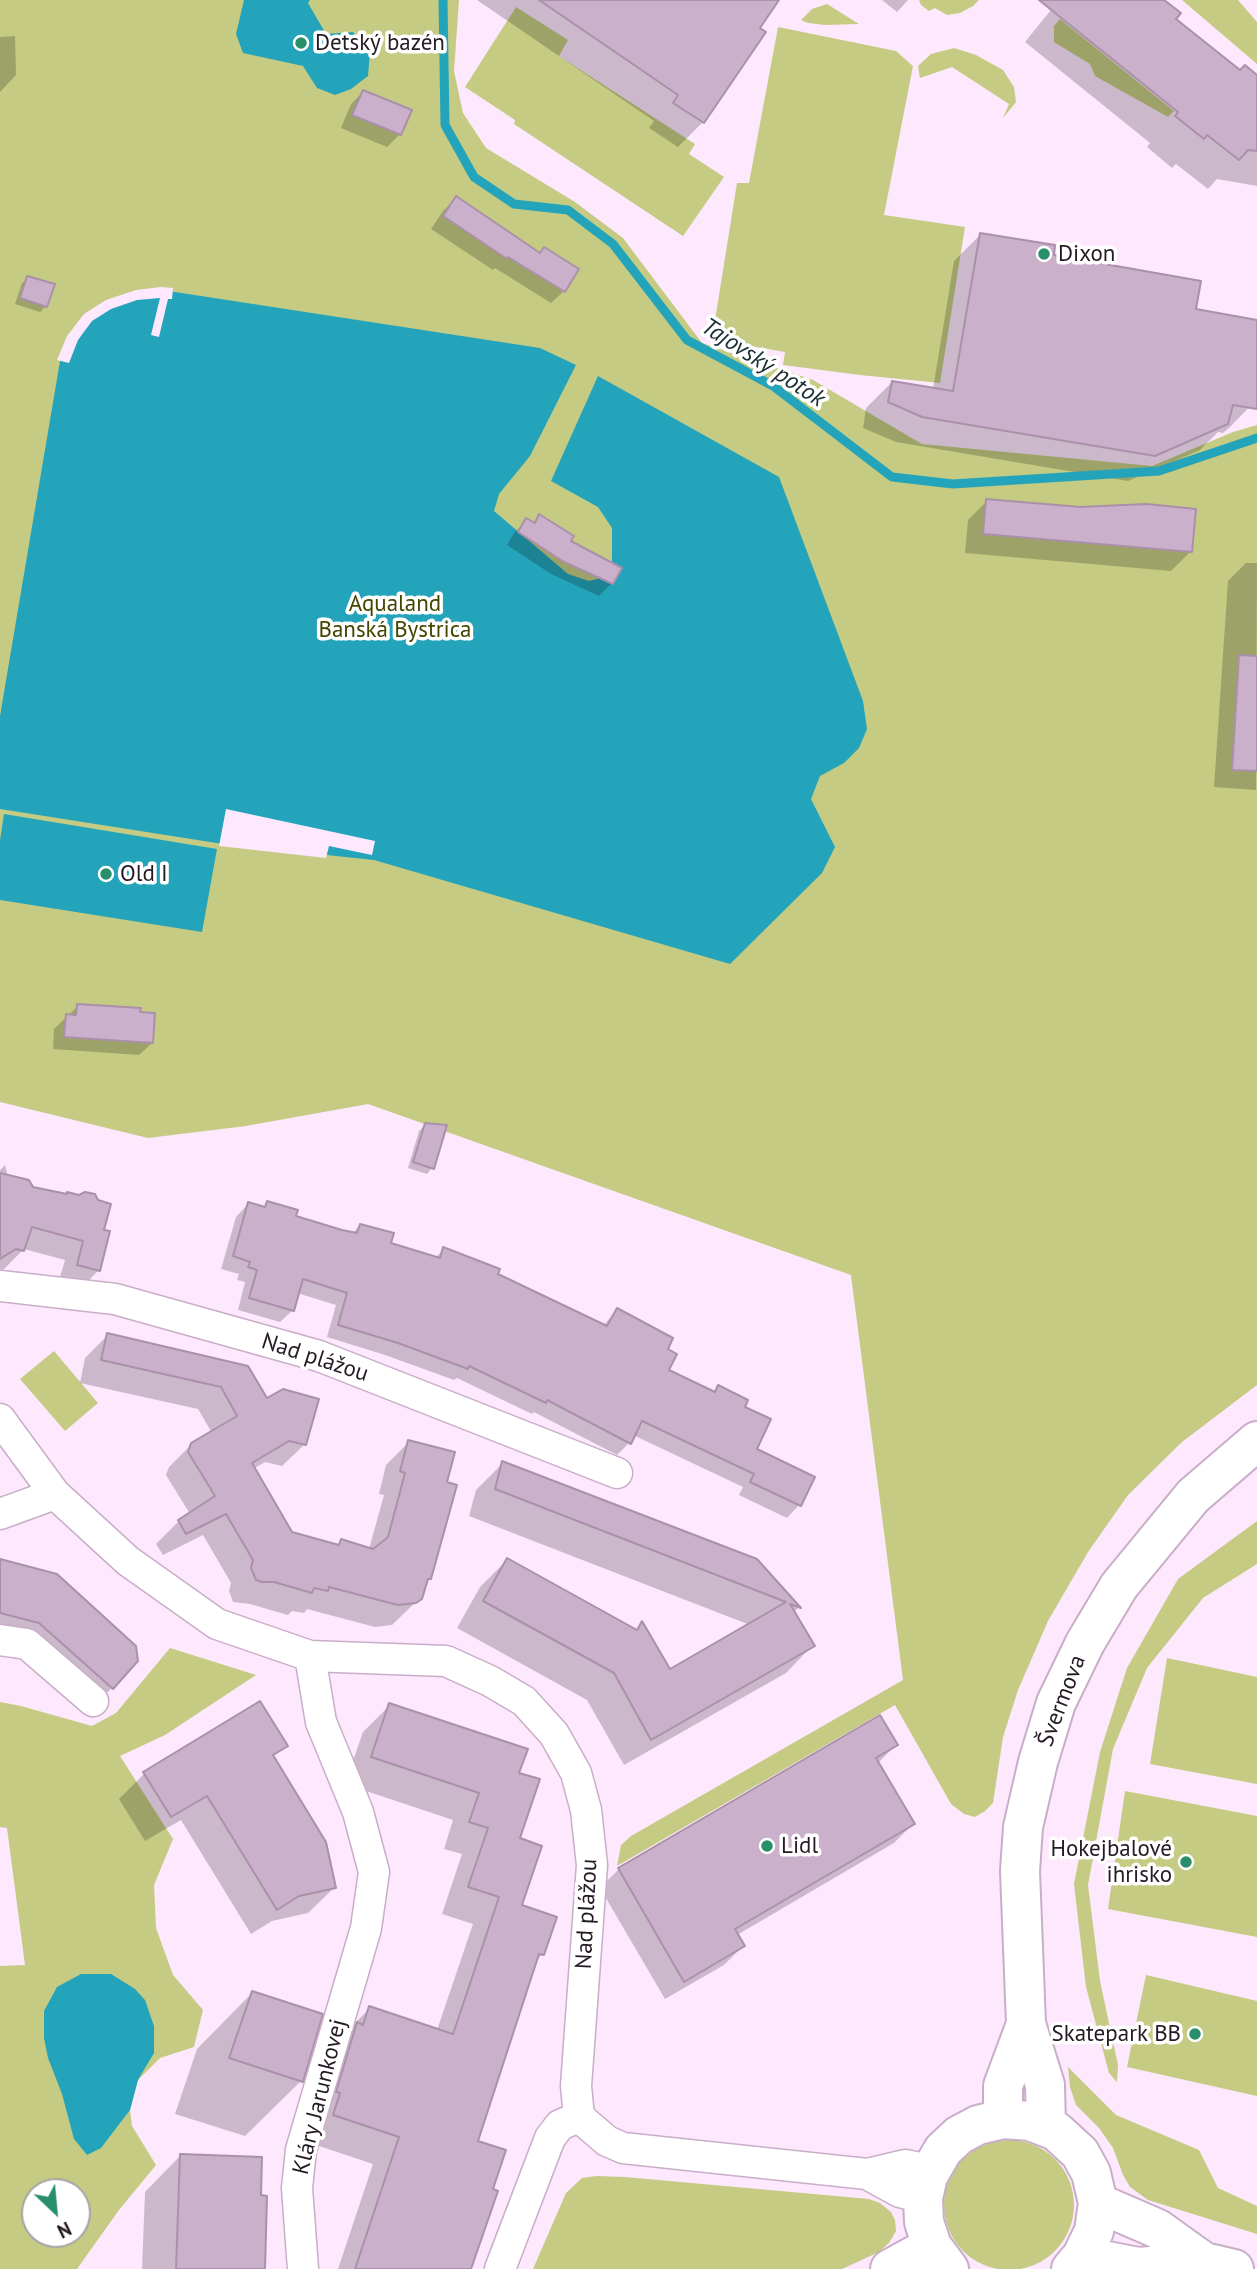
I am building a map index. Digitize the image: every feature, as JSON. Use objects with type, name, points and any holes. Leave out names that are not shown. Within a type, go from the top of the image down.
[{"type":"street","name":"Nad plážou","points":[[0,1286],[115,1299],[319,1356],[617,1473]]},
{"type":"street","name":"Nad plážou","points":[[0,1419],[55,1494],[128,1561],[217,1624],[310,1656],[446,1661],[490,1681],[524,1701],[554,1734],[576,1773],[586,1810],[592,1866],[576,2086],[579,2117]]},
{"type":"street","name":"Švermova","points":[[1046,2126],[1045,2084],[1026,2024],[1020,1871],[1022,1843],[1038,1762],[1056,1703],[1085,1643],[1119,1586],[1193,1496],[1257,1441]]},
{"type":"street","points":[[0,1514],[55,1494]]},
{"type":"street","points":[[0,1640],[27,1644],[93,1701]]},
{"type":"street","name":"Kláry Jarunkovej","points":[[303,2269],[297,2188],[301,2150],[366,1928],[374,1872],[358,1812],[321,1722],[310,1656]]},
{"type":"street","name":"Švermova","points":[[1003,2119],[1003,2086],[1026,2024]]},
{"type":"street","points":[[500,2269],[550,2138],[560,2125],[579,2117],[607,2141],[623,2148],[867,2174],[905,2165],[927,2184]]},
{"type":"street","points":[[890,2269],[941,2258],[924,2222],[927,2184],[943,2150],[959,2135],[978,2125],[1003,2119],[1020,2119],[1046,2126],[1070,2142],[1084,2160],[1096,2187],[1098,2203],[1094,2231],[1077,2262],[1138,2267],[1219,2265]]},
{"type":"street","points":[[1098,2203],[1158,2229],[1219,2265]]},
{"type":"green space","name":"Aqualand Banská Bystrica","points":[[0,0],[459,0],[454,71],[463,113],[486,148],[575,202],[623,238],[702,343],[813,380],[922,444],[1152,466],[1233,432],[1257,425],[1257,1385],[1182,1442],[1128,1495],[1088,1552],[1048,1621],[1018,1690],[1003,1737],[993,1803],[975,1817],[964,1814],[951,1804],[895,1705],[617,1866],[621,1845],[631,1836],[903,1680],[851,1275],[368,1104],[246,1126],[148,1138],[0,1102]]},
{"type":"green space","points":[[919,0],[979,0],[960,13],[947,15],[935,8],[929,11]]},
{"type":"green space","points":[[1182,0],[1238,0],[1257,22],[1257,64]]},
{"type":"green space","points":[[827,4],[859,24],[825,25],[801,20],[812,9]]},
{"type":"green space","points":[[516,7],[568,40],[559,56],[695,144],[689,154],[724,177],[683,236],[514,124],[515,120],[465,87]]},
{"type":"green space","points":[[1060,19],[1174,111],[1168,117],[1095,76],[1090,64],[1054,42],[1054,26]]},
{"type":"green space","points":[[778,27],[896,51],[913,66],[884,215],[965,227],[940,383],[783,365],[785,352],[712,339],[737,183],[749,183]]},
{"type":"green space","points":[[954,48],[976,55],[1003,70],[1014,87],[1016,102],[1003,118],[1009,104],[952,67],[920,78],[918,66],[931,54]]},
{"type":"green space","points":[[54,1351],[98,1403],[65,1431],[20,1379]]},
{"type":"green space","points":[[1257,1521],[1257,1564],[1203,1598],[1147,1668],[1113,1749],[1088,1885],[1100,1981],[1118,2065],[1117,2082],[1109,2073],[1086,1987],[1074,1884],[1100,1752],[1127,1668],[1178,1579]]},
{"type":"green space","points":[[170,1648],[256,1675],[165,1735],[120,1756],[173,1839],[154,1885],[156,1928],[173,1975],[203,2010],[194,2047],[160,2058],[138,2080],[130,2110],[132,2126],[156,2165],[119,2210],[77,2269],[0,2269],[0,1966],[25,1965],[7,1828],[0,1827],[0,1702],[92,1726],[116,1713]]},
{"type":"green space","points":[[1167,1658],[1257,1677],[1257,1784],[1150,1764]]},
{"type":"green space","name":"Hokejbalové ihrisko","points":[[1125,1791],[1257,1816],[1257,1937],[1108,1909]]},
{"type":"green space","name":"Skatepark BB","points":[[1146,1975],[1257,2001],[1257,2096],[1127,2067]]},
{"type":"green space","points":[[1068,2067],[1116,2115],[1199,2150],[1218,2188],[1257,2206],[1257,2234],[1148,2200],[1130,2187],[1113,2148],[1099,2128],[1076,2105],[1070,2087]]},
{"type":"green space","points":[[1009,2140],[1034,2145],[1055,2159],[1069,2180],[1074,2205],[1069,2230],[1055,2251],[1034,2265],[1009,2270],[984,2265],[963,2251],[949,2230],[944,2205],[949,2180],[963,2159],[984,2145]]},
{"type":"green space","points":[[597,2176],[869,2199],[880,2203],[891,2212],[896,2231],[889,2243],[879,2252],[842,2269],[533,2269],[566,2193],[582,2178]]},
{"type":"water","name":"Detský bazén","points":[[244,0],[310,0],[308,3],[326,34],[353,32],[370,52],[368,76],[351,89],[335,95],[317,88],[303,66],[243,53],[236,34]]},
{"type":"water","points":[[162,290],[540,348],[576,365],[530,456],[499,494],[494,511],[568,574],[589,581],[612,575],[612,528],[598,507],[551,481],[598,376],[779,477],[863,701],[867,729],[859,748],[844,763],[820,776],[811,799],[835,847],[822,873],[730,964],[374,860],[223,844],[0,809],[0,716],[60,361],[70,338],[86,316]]},
{"type":"water","name":"Old I","points":[[4,814],[217,849],[202,932],[0,900],[0,840]]},
{"type":"water","points":[[81,1974],[111,1974],[135,1989],[145,2000],[154,2026],[154,2053],[138,2080],[130,2110],[101,2148],[87,2155],[74,2139],[44,2038],[44,2011],[57,1987]]},
{"type":"pier","points":[[173,288],[159,337],[151,335],[160,298],[137,300],[111,309],[92,321],[78,340],[69,363],[57,360],[67,336],[84,314],[106,300],[136,290]]},
{"type":"pier","points":[[226,809],[375,841],[372,855],[329,846],[326,858],[219,846]]},
{"type":"building","points":[[539,0],[779,0],[760,28],[766,32],[704,123],[673,103],[678,95]]},
{"type":"building","points":[[1039,0],[1164,0],[1181,13],[1176,19],[1240,70],[1245,65],[1257,75],[1257,151],[1248,150],[1239,160],[1207,135],[1204,139],[1175,116],[1178,112]]},
{"type":"building","points":[[363,90],[412,110],[401,135],[352,115]]},
{"type":"building","points":[[456,196],[540,253],[544,247],[579,269],[565,292],[508,257],[507,259],[443,216]]},
{"type":"building","points":[[980,233],[1055,245],[1054,255],[1201,281],[1196,309],[1257,320],[1257,409],[1233,405],[1228,424],[1155,456],[922,417],[888,402],[892,381],[953,391]]},
{"type":"building","points":[[27,276],[55,284],[47,307],[20,298]]},
{"type":"building","points":[[986,499],[1080,507],[1147,504],[1196,509],[1192,552],[983,534]]},
{"type":"building","points":[[539,514],[574,536],[571,541],[622,568],[613,584],[564,562],[518,532],[526,518],[535,523]]},
{"type":"building","points":[[1239,655],[1257,656],[1257,771],[1232,770]]},
{"type":"building","points":[[77,1004],[141,1008],[140,1012],[155,1013],[153,1043],[64,1037],[66,1014],[76,1015]]},
{"type":"building","points":[[425,1123],[447,1125],[434,1169],[413,1162]]},
{"type":"building","points":[[0,1173],[29,1180],[33,1187],[67,1194],[95,1194],[98,1200],[111,1204],[104,1230],[110,1231],[100,1271],[77,1265],[83,1241],[32,1227],[24,1251],[16,1249],[0,1259]]},
{"type":"building","points":[[267,1201],[298,1210],[296,1216],[342,1230],[357,1233],[360,1224],[394,1233],[391,1243],[440,1258],[443,1247],[500,1269],[498,1274],[607,1326],[617,1308],[673,1338],[668,1349],[677,1354],[669,1370],[715,1392],[718,1385],[748,1400],[745,1407],[771,1419],[757,1449],[815,1477],[801,1506],[750,1482],[754,1474],[642,1421],[631,1444],[547,1400],[546,1403],[469,1366],[468,1369],[398,1343],[338,1325],[347,1293],[303,1279],[294,1311],[249,1298],[257,1270],[248,1267],[250,1262],[233,1256],[248,1202],[265,1207]]},
{"type":"building","points":[[107,1333],[248,1366],[267,1398],[283,1389],[319,1399],[306,1445],[289,1441],[252,1463],[292,1532],[339,1545],[341,1539],[373,1549],[388,1537],[405,1473],[400,1471],[408,1440],[455,1452],[447,1482],[457,1485],[431,1579],[428,1579],[422,1599],[416,1603],[398,1605],[329,1587],[328,1591],[314,1588],[312,1593],[274,1582],[256,1580],[251,1568],[253,1560],[226,1514],[186,1534],[178,1520],[215,1496],[188,1452],[191,1443],[237,1416],[221,1387],[101,1360]]},
{"type":"building","points":[[502,1461],[757,1559],[801,1608],[790,1604],[815,1646],[651,1740],[614,1673],[483,1601],[507,1558],[637,1630],[642,1621],[670,1669],[786,1602],[495,1489]]},
{"type":"building","points":[[0,1559],[57,1574],[136,1646],[138,1661],[113,1689],[39,1623],[0,1613]]},
{"type":"building","points":[[260,1701],[288,1746],[273,1755],[326,1842],[336,1888],[299,1896],[277,1910],[207,1796],[171,1817],[143,1772]]},
{"type":"building","points":[[389,1703],[528,1749],[519,1773],[540,1779],[520,1838],[542,1846],[522,1905],[557,1917],[544,1955],[539,1954],[478,2141],[506,2150],[493,2189],[498,2191],[471,2269],[355,2269],[399,2137],[333,2115],[340,2093],[336,2092],[357,2022],[363,2025],[369,2006],[453,2034],[499,1897],[468,1887],[488,1828],[469,1822],[479,1793],[371,1757]]},
{"type":"building","name":"Lidl","points":[[880,1715],[898,1745],[876,1758],[915,1824],[735,1929],[745,1946],[684,1982],[618,1868]]},
{"type":"building","points":[[252,1991],[323,2014],[303,2082],[229,2058]]},
{"type":"building","points":[[180,2154],[262,2157],[261,2195],[267,2196],[265,2269],[176,2269]]},
{"type":"waterway","name":"Tajovský potok","points":[[443,0],[445,125],[474,177],[514,204],[568,210],[613,244],[687,340],[773,386],[892,477],[953,484],[1159,471],[1257,438]]},
{"type":"place","name":"Detský bazén","points":[[301,43]]},
{"type":"place","name":"Dixon","points":[[1044,254]]},
{"type":"place","name":"Old I","points":[[106,874]]},
{"type":"place","name":"Lidl","points":[[767,1846]]},
{"type":"place","name":"Hokejbalové ihrisko","points":[[1186,1862]]},
{"type":"place","name":"Skatepark BB","points":[[1195,2034]]}]
